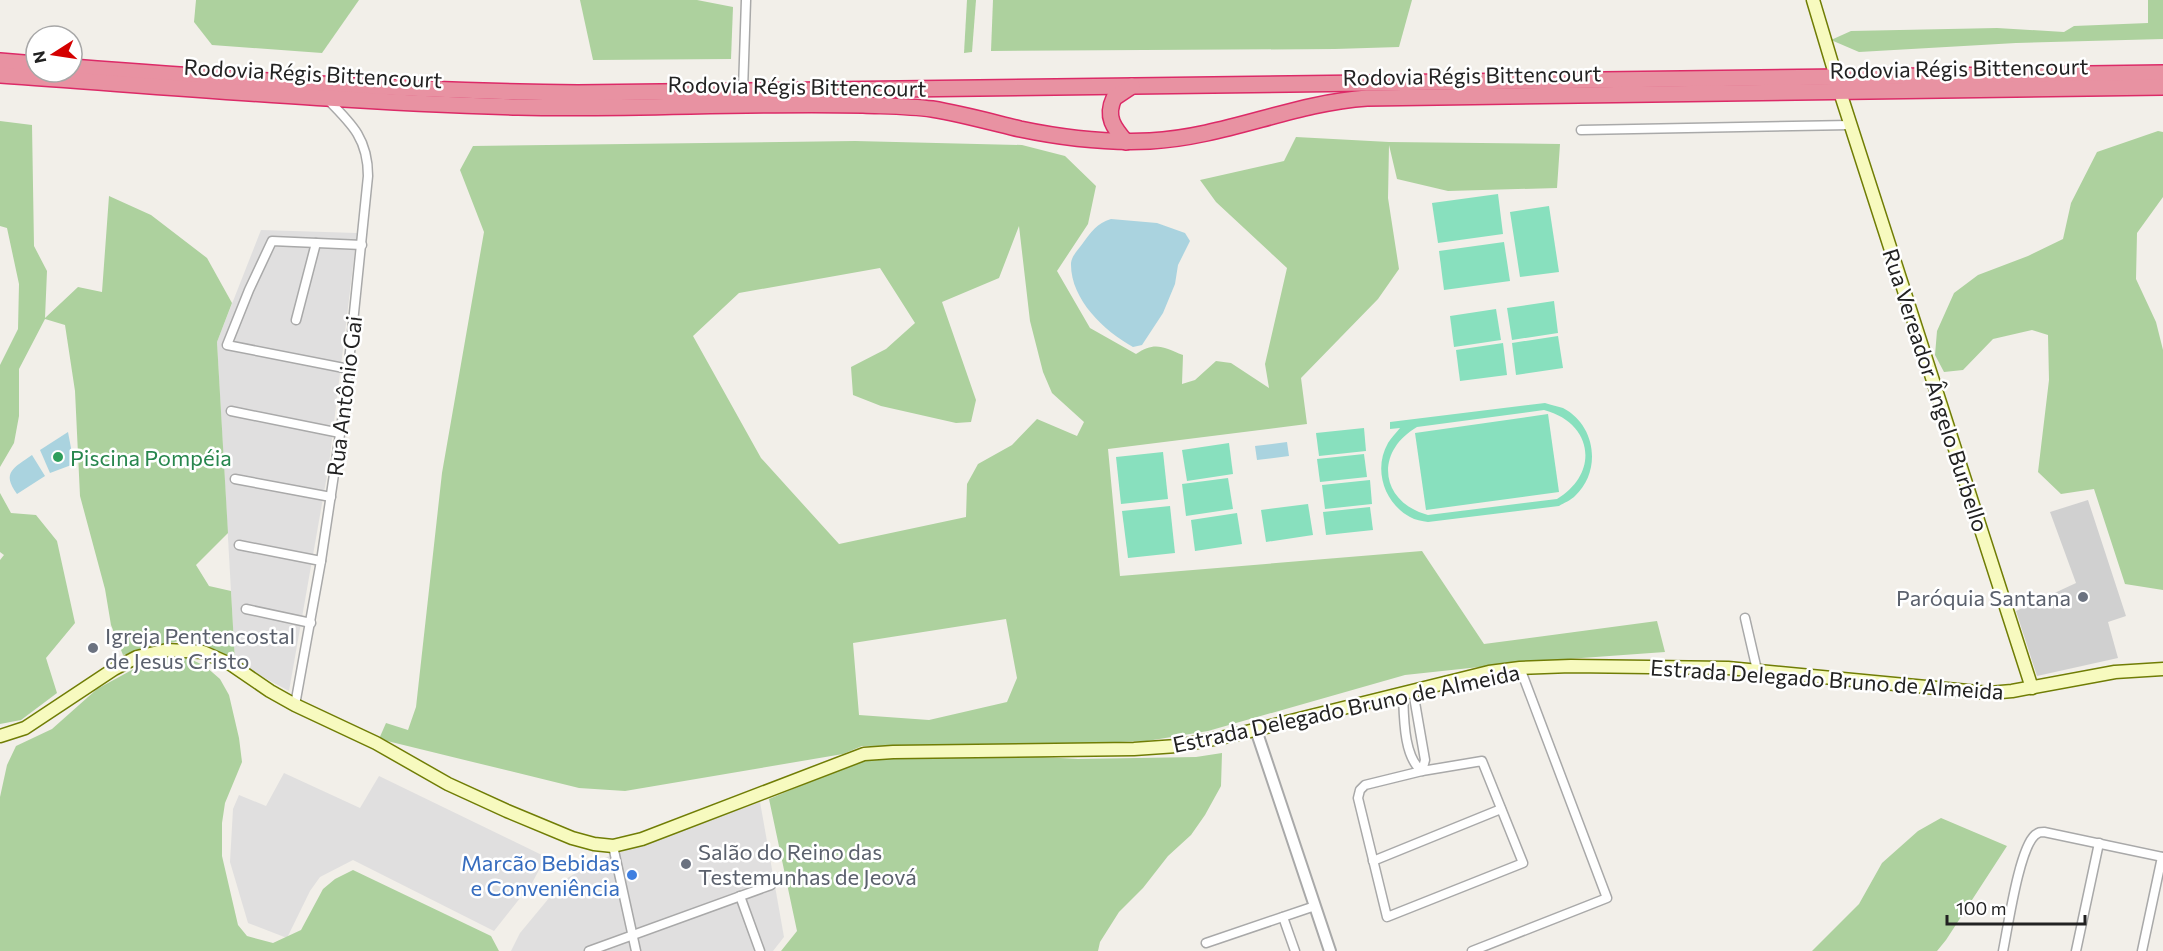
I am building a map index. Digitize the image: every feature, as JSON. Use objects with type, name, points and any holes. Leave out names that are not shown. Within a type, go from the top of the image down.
[{"type":"highway","points":[[0,61],[24,63]]},
{"type":"highway","name":"Rodovia Régis Bittencourt","points":[[84,68],[324,85],[489,92],[578,93],[1132,86],[1838,84],[2163,87]]},
{"type":"highway","name":"Rodovia Régis Bittencourt","points":[[0,75],[327,99],[541,107],[841,105],[909,107],[949,112],[1045,134],[1126,142],[1195,136],[1315,105],[1357,98],[2163,73]]},
{"type":"highway","points":[[1126,142],[1112,124],[1109,115],[1114,98],[1132,86]]},
{"type":"main road","name":"Rua Vereador Ângelo Burbello","points":[[1813,0],[2032,688]]},
{"type":"main road","name":"Estrada Delegado Bruno de Almeida","points":[[0,736],[24,728],[124,662],[150,653],[191,650],[214,655],[295,705],[369,739],[435,778],[470,795],[582,842],[613,846],[642,839],[864,754],[1152,748],[1204,742],[1489,672],[1520,668],[1642,666],[1757,670],[1977,693],[2032,688],[2115,672],[2163,669]]},
{"type":"street","points":[[743,90],[746,0]]},
{"type":"street","name":"Rua Antônio Gai","points":[[295,705],[321,561],[349,369],[368,177],[366,150],[351,124],[327,99]]},
{"type":"street","points":[[1581,130],[1851,125]]},
{"type":"street","points":[[349,369],[227,345],[272,241],[362,245]]},
{"type":"street","points":[[296,320],[316,243]]},
{"type":"street","points":[[231,411],[340,433]]},
{"type":"street","points":[[236,479],[331,496]]},
{"type":"street","points":[[239,545],[321,561]]},
{"type":"street","points":[[246,609],[311,623]]},
{"type":"street","points":[[1745,618],[1757,670]]},
{"type":"street","points":[[1472,951],[1607,898],[1520,668]]},
{"type":"street","points":[[1408,692],[1425,760],[1422,771]]},
{"type":"street","points":[[1408,692],[1405,735],[1414,766],[1422,771]]},
{"type":"street","points":[[1256,730],[1330,951]]},
{"type":"street","points":[[1482,761],[1501,809],[1523,862],[1387,917],[1358,798],[1360,790],[1365,785],[1422,771],[1482,761]]},
{"type":"street","points":[[1373,861],[1501,809]]},
{"type":"street","points":[[2003,951],[2022,862],[2028,845],[2036,834],[2044,832],[2162,857],[2142,951]]},
{"type":"street","points":[[2076,951],[2098,843]]},
{"type":"street","points":[[613,846],[636,951]]},
{"type":"street","points":[[589,951],[771,885]]},
{"type":"street","points":[[740,896],[760,951]]},
{"type":"street","points":[[1206,943],[1315,906]]},
{"type":"street","points":[[1283,917],[1295,951]]},
{"type":"shaded area","points":[[261,230],[357,233],[329,464],[289,691],[235,662],[217,342]]},
{"type":"shaded area","name":"Paróquia Santana","points":[[2088,500],[2126,616],[2108,622],[2118,658],[2037,676],[2016,611],[2076,583],[2050,512]]},
{"type":"shaded area","points":[[284,773],[360,808],[379,776],[546,857],[532,883],[494,931],[353,860],[320,877],[310,891],[287,938],[248,923],[230,862],[233,809],[239,795],[266,806]]},
{"type":"shaded area","points":[[760,802],[784,937],[773,951],[511,951],[520,933],[564,880],[596,861]]},
{"type":"green space","points":[[196,0],[359,0],[322,53],[212,45],[194,22]]},
{"type":"green space","points":[[580,0],[697,0],[733,7],[731,59],[593,60]]},
{"type":"green space","points":[[967,0],[976,0],[972,52],[964,53]]},
{"type":"green space","points":[[993,0],[1412,0],[1399,47],[991,51]]},
{"type":"green space","points":[[2148,0],[2163,0],[2163,39],[2016,43],[1859,52],[1831,40],[1851,31],[1997,28],[2064,32],[2074,26],[2148,23]]},
{"type":"green space","points":[[0,121],[32,125],[34,246],[47,271],[45,318],[78,287],[102,292],[109,196],[151,215],[207,258],[232,303],[217,342],[228,533],[196,565],[209,586],[231,591],[235,662],[207,646],[188,641],[164,644],[123,655],[111,625],[105,589],[80,496],[75,391],[65,325],[45,319],[19,369],[19,416],[14,443],[0,467],[0,365],[18,329],[19,284],[7,228],[0,226]]},
{"type":"green space","points":[[2158,131],[2163,132],[2163,197],[2137,233],[2136,279],[2156,322],[2163,350],[2163,590],[2125,584],[2094,489],[2061,494],[2038,472],[2049,380],[2048,335],[2032,330],[1993,339],[1963,370],[1944,372],[1935,355],[1937,331],[1954,293],[1978,275],[2028,256],[2063,239],[2071,203],[2097,152]]},
{"type":"green space","points":[[1296,137],[1389,142],[1560,144],[1557,188],[1448,191],[1397,179],[1389,145],[1388,198],[1399,269],[1378,299],[1301,378],[1307,424],[1108,449],[1120,576],[1422,551],[1484,644],[1657,621],[1665,652],[1526,662],[1405,675],[1208,731],[1147,741],[1037,745],[862,746],[843,754],[625,791],[579,788],[379,739],[386,723],[408,730],[416,707],[442,473],[484,232],[460,170],[473,146],[855,141],[1022,145],[1065,156],[1096,186],[1088,224],[1057,271],[1090,328],[1136,354],[1154,346],[1183,355],[1182,384],[1195,380],[1216,361],[1231,363],[1269,388],[1265,364],[1287,268],[1216,202],[1200,180],[1284,161]],"holes":[[[1019,226],[1030,321],[1043,372],[1052,393],[1084,422],[1077,436],[1037,419],[1012,445],[978,464],[967,484],[966,517],[839,544],[761,458],[693,336],[739,293],[880,268],[915,323],[886,349],[851,367],[853,395],[881,406],[956,423],[971,422],[976,400],[942,302],[999,278]],[[1006,619],[1017,678],[1007,702],[929,720],[859,715],[853,643]]]},
{"type":"green space","points":[[1498,194],[1503,234],[1438,243],[1432,203]]},
{"type":"green space","points":[[1549,206],[1559,272],[1520,277],[1510,212]]},
{"type":"green space","points":[[1504,242],[1510,281],[1444,290],[1439,251]]},
{"type":"green space","points":[[1554,301],[1558,333],[1512,340],[1507,308]]},
{"type":"green space","points":[[1496,309],[1501,340],[1454,347],[1450,316]]},
{"type":"green space","points":[[1558,336],[1563,368],[1516,375],[1512,343]]},
{"type":"green space","points":[[1503,343],[1507,375],[1460,381],[1456,350]]},
{"type":"green space","points":[[1545,403],[1563,408],[1583,425],[1592,449],[1592,462],[1584,486],[1575,496],[1559,506],[1428,522],[1410,517],[1401,511],[1393,503],[1384,485],[1381,464],[1384,453],[1389,441],[1400,428],[1390,429],[1390,422]],"holes":[[[1544,410],[1560,416],[1573,426],[1581,437],[1585,450],[1585,463],[1580,476],[1571,488],[1557,499],[1428,515],[1412,509],[1392,488],[1388,475],[1389,462],[1394,449],[1403,437],[1417,427]]]},
{"type":"green space","points":[[1548,414],[1559,492],[1426,510],[1415,433]]},
{"type":"green space","points":[[1364,428],[1366,451],[1319,456],[1316,433]]},
{"type":"green space","points":[[1229,443],[1233,474],[1187,481],[1182,450]]},
{"type":"green space","points":[[1163,452],[1168,499],[1121,504],[1116,457]]},
{"type":"green space","points":[[1364,454],[1367,477],[1320,482],[1317,459]]},
{"type":"green space","points":[[1228,478],[1233,509],[1186,516],[1182,484]]},
{"type":"green space","points":[[1370,480],[1372,504],[1325,509],[1322,485]]},
{"type":"green space","points":[[0,493],[11,513],[36,515],[57,541],[75,623],[46,658],[57,693],[21,720],[0,724],[0,560],[4,555],[0,552]]},
{"type":"green space","points":[[1308,504],[1313,535],[1266,542],[1261,510]]},
{"type":"green space","points":[[1170,506],[1175,553],[1128,558],[1122,511]]},
{"type":"green space","points":[[1370,507],[1373,530],[1326,535],[1323,512]]},
{"type":"green space","points":[[1237,513],[1242,544],[1195,551],[1191,520]]},
{"type":"green space","points":[[186,657],[205,666],[220,679],[229,695],[239,738],[242,762],[225,803],[222,823],[222,856],[238,925],[247,936],[273,943],[301,930],[323,889],[335,879],[353,870],[491,936],[499,951],[0,951],[0,797],[7,765],[16,746],[52,729],[97,689],[147,662]]},
{"type":"green space","points":[[1222,753],[1221,786],[1205,815],[1191,835],[1168,856],[1143,888],[1119,912],[1100,942],[1098,951],[781,951],[797,931],[769,799],[867,758],[1007,755],[1078,759],[1196,757]]},
{"type":"green space","points":[[1941,818],[2007,846],[1937,951],[1812,951],[1859,904],[1882,863],[1918,831]]},
{"type":"water","points":[[1111,219],[1157,223],[1185,233],[1190,241],[1178,265],[1175,284],[1163,313],[1142,345],[1133,347],[1100,323],[1083,301],[1072,276],[1071,263],[1074,255],[1095,228]]},
{"type":"water","name":"Piscina Pompéia","points":[[68,432],[74,464],[50,473],[40,450]]},
{"type":"water","points":[[1287,442],[1289,456],[1257,460],[1255,446]]},
{"type":"water","name":"Piscina Pompéia","points":[[32,455],[45,476],[17,494],[12,487],[10,475],[15,467]]},
{"type":"place","name":"Piscina Pompéia","points":[[58,457]]},
{"type":"place","name":"Paróquia Santana","points":[[2083,597]]},
{"type":"place","name":"Igreja Pentencostal de Jesus Cristo","points":[[93,648]]},
{"type":"place","name":"Salão do Reino das Testemunhas de Jeová","points":[[686,864]]},
{"type":"place","name":"Marcão Bebidas e Conveniência","points":[[632,875]]}]
